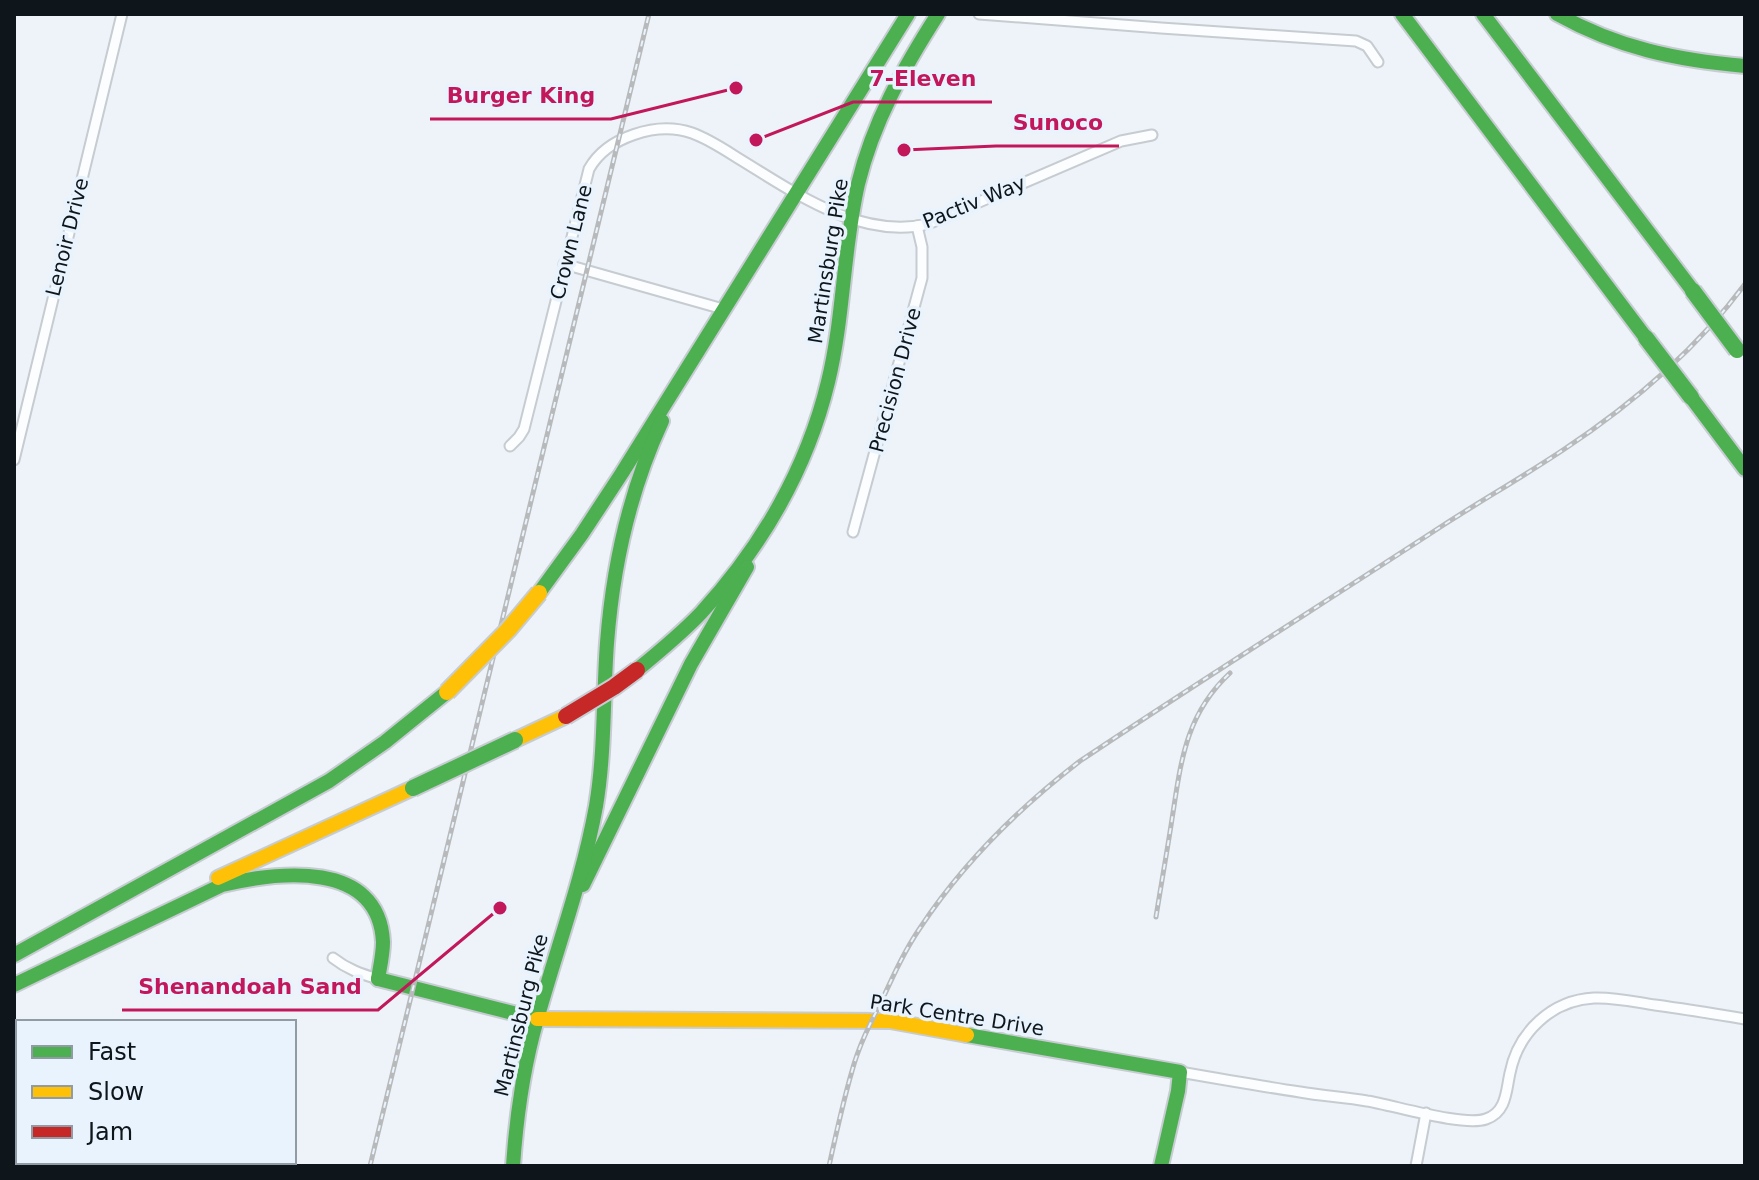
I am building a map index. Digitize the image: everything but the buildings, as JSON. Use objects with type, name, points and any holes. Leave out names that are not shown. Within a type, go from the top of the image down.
[{"type":"main road","name":"Martinsburg Pike","points":[[692,360],[908,14]]},
{"type":"main road","name":"Martinsburg Pike","points":[[795,478],[828,382],[840,319],[852,219],[864,161],[886,103],[938,14]]},
{"type":"main road","points":[[1402,14],[1745,469]]},
{"type":"main road","points":[[1483,14],[1741,355]]},
{"type":"main road","points":[[1557,14],[1589,31],[1636,49],[1697,62],[1745,66]]},
{"type":"main road","points":[[566,922],[599,784],[609,616],[622,534],[645,459],[692,360]]},
{"type":"main road","points":[[14,955],[329,781],[385,742],[447,692],[539,593],[569,553],[692,360]]},
{"type":"main road","points":[[14,984],[166,903],[566,716],[614,687],[699,615],[766,528],[795,478]]},
{"type":"main road","points":[[566,922],[691,664],[781,510],[795,478]]},
{"type":"main road","points":[[14,984],[222,885],[257,877],[296,874],[343,882],[362,894],[372,907],[384,937],[378,979]]},
{"type":"main road","name":"Martinsburg Pike","points":[[513,1166],[518,1107],[537,1019],[566,922]]},
{"type":"main road","name":"Park Centre Drive","points":[[378,979],[537,1019],[890,1021],[1180,1072]]},
{"type":"main road","points":[[1161,1166],[1180,1072]]},
{"type":"street","name":"Lenoir Drive","points":[[14,460],[122,14]]},
{"type":"street","points":[[979,14],[1356,41],[1367,46],[1378,62]]},
{"type":"street","name":"Crown Lane","points":[[510,446],[524,429],[585,184],[594,161],[607,149],[635,135],[668,129],[692,133],[795,193]]},
{"type":"street","name":"Pactiv Way","points":[[795,193],[852,219],[898,227],[917,226],[1121,141],[1152,135]]},
{"type":"street","name":"Precision Drive","points":[[853,532],[922,278],[922,247],[917,226]]},
{"type":"street","points":[[564,264],[723,309]]},
{"type":"street","points":[[333,958],[357,973],[378,979]]},
{"type":"street","name":"Park Centre Drive","points":[[1180,1072],[1482,1120],[1495,1114],[1505,1099],[1511,1066],[1527,1033],[1546,1014],[1557,1008],[1579,1000],[1605,998],[1745,1019]]},
{"type":"street","points":[[1416,1166],[1426,1113]]},
{"type":"railway","points":[[370,1166],[649,14]]},
{"type":"railway","points":[[829,1166],[858,1052],[905,953],[955,881],[1014,817],[1080,761],[1588,433],[1638,395],[1684,354],[1745,284]]},
{"type":"railway","points":[[1156,917],[1182,759],[1203,706],[1230,673]]},
{"type":"traffic: fast","points":[[539,593],[622,473],[908,14]]},
{"type":"traffic: fast","points":[[637,670],[701,613],[743,562],[779,506],[808,446],[833,357],[849,233],[864,161],[891,96],[938,14]]},
{"type":"traffic: fast","points":[[1402,14],[1646,338]]},
{"type":"traffic: fast","points":[[1483,14],[1693,291]]},
{"type":"traffic: fast","points":[[1557,14],[1625,44],[1671,56],[1745,66]]},
{"type":"traffic: fast","points":[[1693,291],[1737,350]]},
{"type":"traffic: fast","points":[[1646,338],[1691,397]]},
{"type":"traffic: fast","points":[[1691,397],[1745,469]]},
{"type":"traffic: fast","points":[[513,1166],[529,1050],[583,864],[596,806],[607,643],[618,557],[640,475],[662,421]]},
{"type":"traffic: fast","points":[[583,885],[691,664],[747,567]]},
{"type":"traffic: fast","points":[[14,955],[329,781],[385,742],[447,692]]},
{"type":"traffic: fast","points":[[413,788],[515,740]]},
{"type":"traffic: fast","points":[[14,985],[222,885],[296,875],[345,884],[364,896],[377,915],[383,942],[378,979]]},
{"type":"traffic: fast","points":[[378,979],[537,1019]]},
{"type":"traffic: fast","points":[[967,1035],[1180,1072],[1161,1166]]},
{"type":"traffic: slow","points":[[447,692],[508,630],[539,593]]},
{"type":"traffic: slow","points":[[515,740],[566,716]]},
{"type":"traffic: slow","points":[[218,878],[413,788]]},
{"type":"traffic: slow","points":[[537,1019],[890,1021],[967,1035]]},
{"type":"traffic: jam","points":[[566,716],[637,670]]},
{"type":"place","name":"Burger King","points":[[736,88]]},
{"type":"place","name":"7-Eleven","points":[[756,140]]},
{"type":"place","name":"Sunoco","points":[[904,150]]},
{"type":"place","name":"Shenandoah Sand","points":[[500,908]]}]
